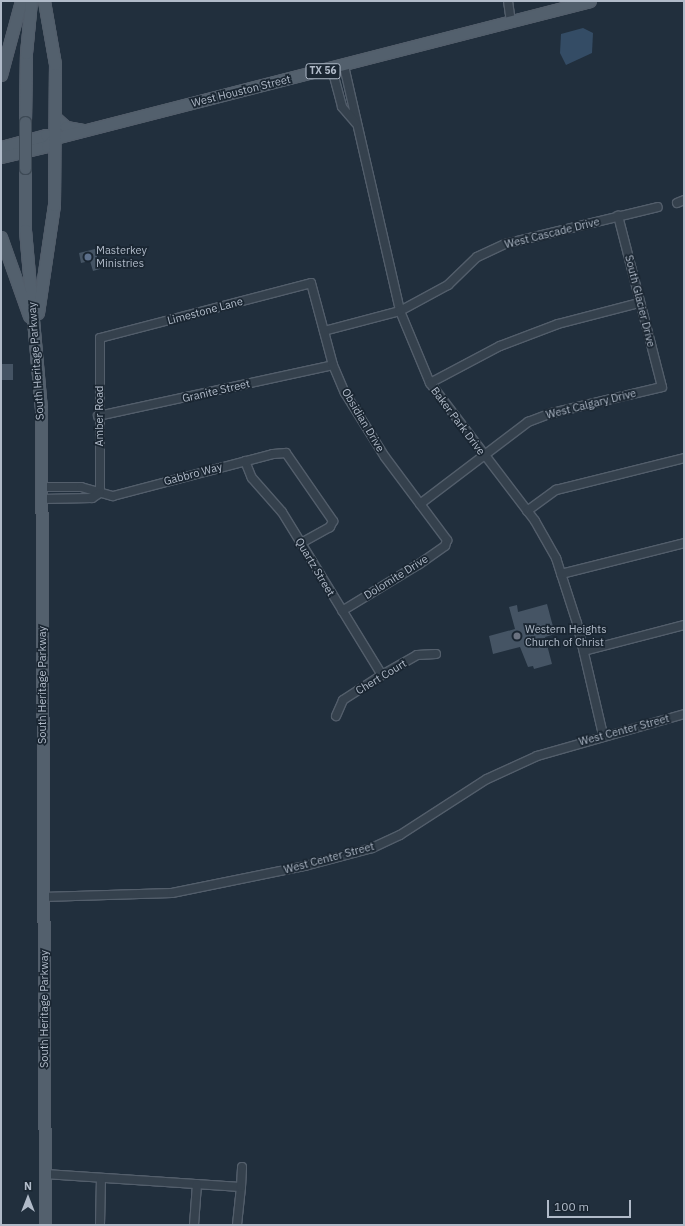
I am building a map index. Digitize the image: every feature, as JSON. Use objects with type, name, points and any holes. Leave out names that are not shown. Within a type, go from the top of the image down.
[{"type":"main road","points":[[1,75],[21,1]]},
{"type":"main road","name":"South Heritage Parkway","points":[[31,1],[26,53],[25,230],[38,354],[41,487],[45,1225]]},
{"type":"main road","points":[[38,354],[40,294],[54,205],[55,64],[44,1]]},
{"type":"main road","name":"West Houston Street","points":[[1,147],[46,135],[55,138],[85,131],[344,66],[590,1]]},
{"type":"main road","points":[[55,117],[66,127],[85,131]]},
{"type":"main road","name":"West Houston Street","points":[[1,157],[47,146],[55,138]]},
{"type":"main road","points":[[1,237],[28,312],[38,354]]},
{"type":"street","points":[[508,1],[511,22]]},
{"type":"street","name":"Baker Park Drive","points":[[344,66],[400,311],[430,383],[527,511],[556,558],[584,651],[603,735]]},
{"type":"street","points":[[332,69],[342,107],[357,124]]},
{"type":"street","name":"West Cascade Drive","points":[[324,331],[400,311],[448,284],[477,257],[505,244],[658,207]]},
{"type":"street","name":"South Glacier Drive","points":[[618,216],[639,303],[662,387]]},
{"type":"street","name":"Obsidian Drive","points":[[311,283],[333,365],[358,416],[447,540]]},
{"type":"street","name":"Limestone Lane","points":[[100,338],[311,283]]},
{"type":"street","points":[[430,383],[500,346],[558,324],[639,303]]},
{"type":"street","name":"Amber Road","points":[[100,338],[98,416],[100,493]]},
{"type":"street","name":"Granite Street","points":[[98,416],[333,365]]},
{"type":"street","name":"West Calgary Drive","points":[[420,504],[528,422],[552,412],[662,387]]},
{"type":"street","name":"Gabbro Way","points":[[41,487],[81,487],[113,496],[245,461],[286,453],[333,521],[330,527],[301,544]]},
{"type":"street","points":[[527,511],[548,494],[567,486],[684,458]]},
{"type":"street","name":"Quartz Street","points":[[245,461],[252,478],[282,512],[382,675]]},
{"type":"street","name":"Gabbro Way","points":[[41,499],[92,498],[100,493]]},
{"type":"street","name":"Dolomite Drive","points":[[342,611],[419,564],[445,546],[447,540]]},
{"type":"street","points":[[561,574],[684,543]]},
{"type":"street","points":[[584,651],[684,625]]},
{"type":"street","name":"Chert Court","points":[[336,716],[343,700],[382,675],[417,655],[436,654]]},
{"type":"street","name":"West Center Street","points":[[43,897],[172,893],[305,866],[372,848],[400,835],[487,779],[537,756],[603,735],[684,714]]},
{"type":"street","points":[[237,1225],[242,1167]]},
{"type":"street","points":[[45,1174],[240,1187]]},
{"type":"street","points":[[100,1225],[101,1178]]},
{"type":"street","points":[[194,1225],[197,1184]]},
{"type":"water","points":[[583,28],[593,33],[592,53],[566,65],[560,53],[561,34]]},
{"type":"building","name":"Masterkey Ministries","points":[[95,249],[100,269],[93,271],[90,261],[81,263],[79,253]]},
{"type":"building","points":[[1,364],[13,364],[13,380],[1,380]]},
{"type":"building","name":"Western Heights Church of Christ","points":[[547,604],[555,634],[545,637],[552,664],[534,669],[533,666],[528,667],[520,647],[493,654],[489,636],[515,629],[509,607],[517,605],[518,612]]},
{"type":"place","name":"Masterkey Ministries","points":[[88,257]]},
{"type":"place","name":"Western Heights Church of Christ","points":[[517,636]]}]
